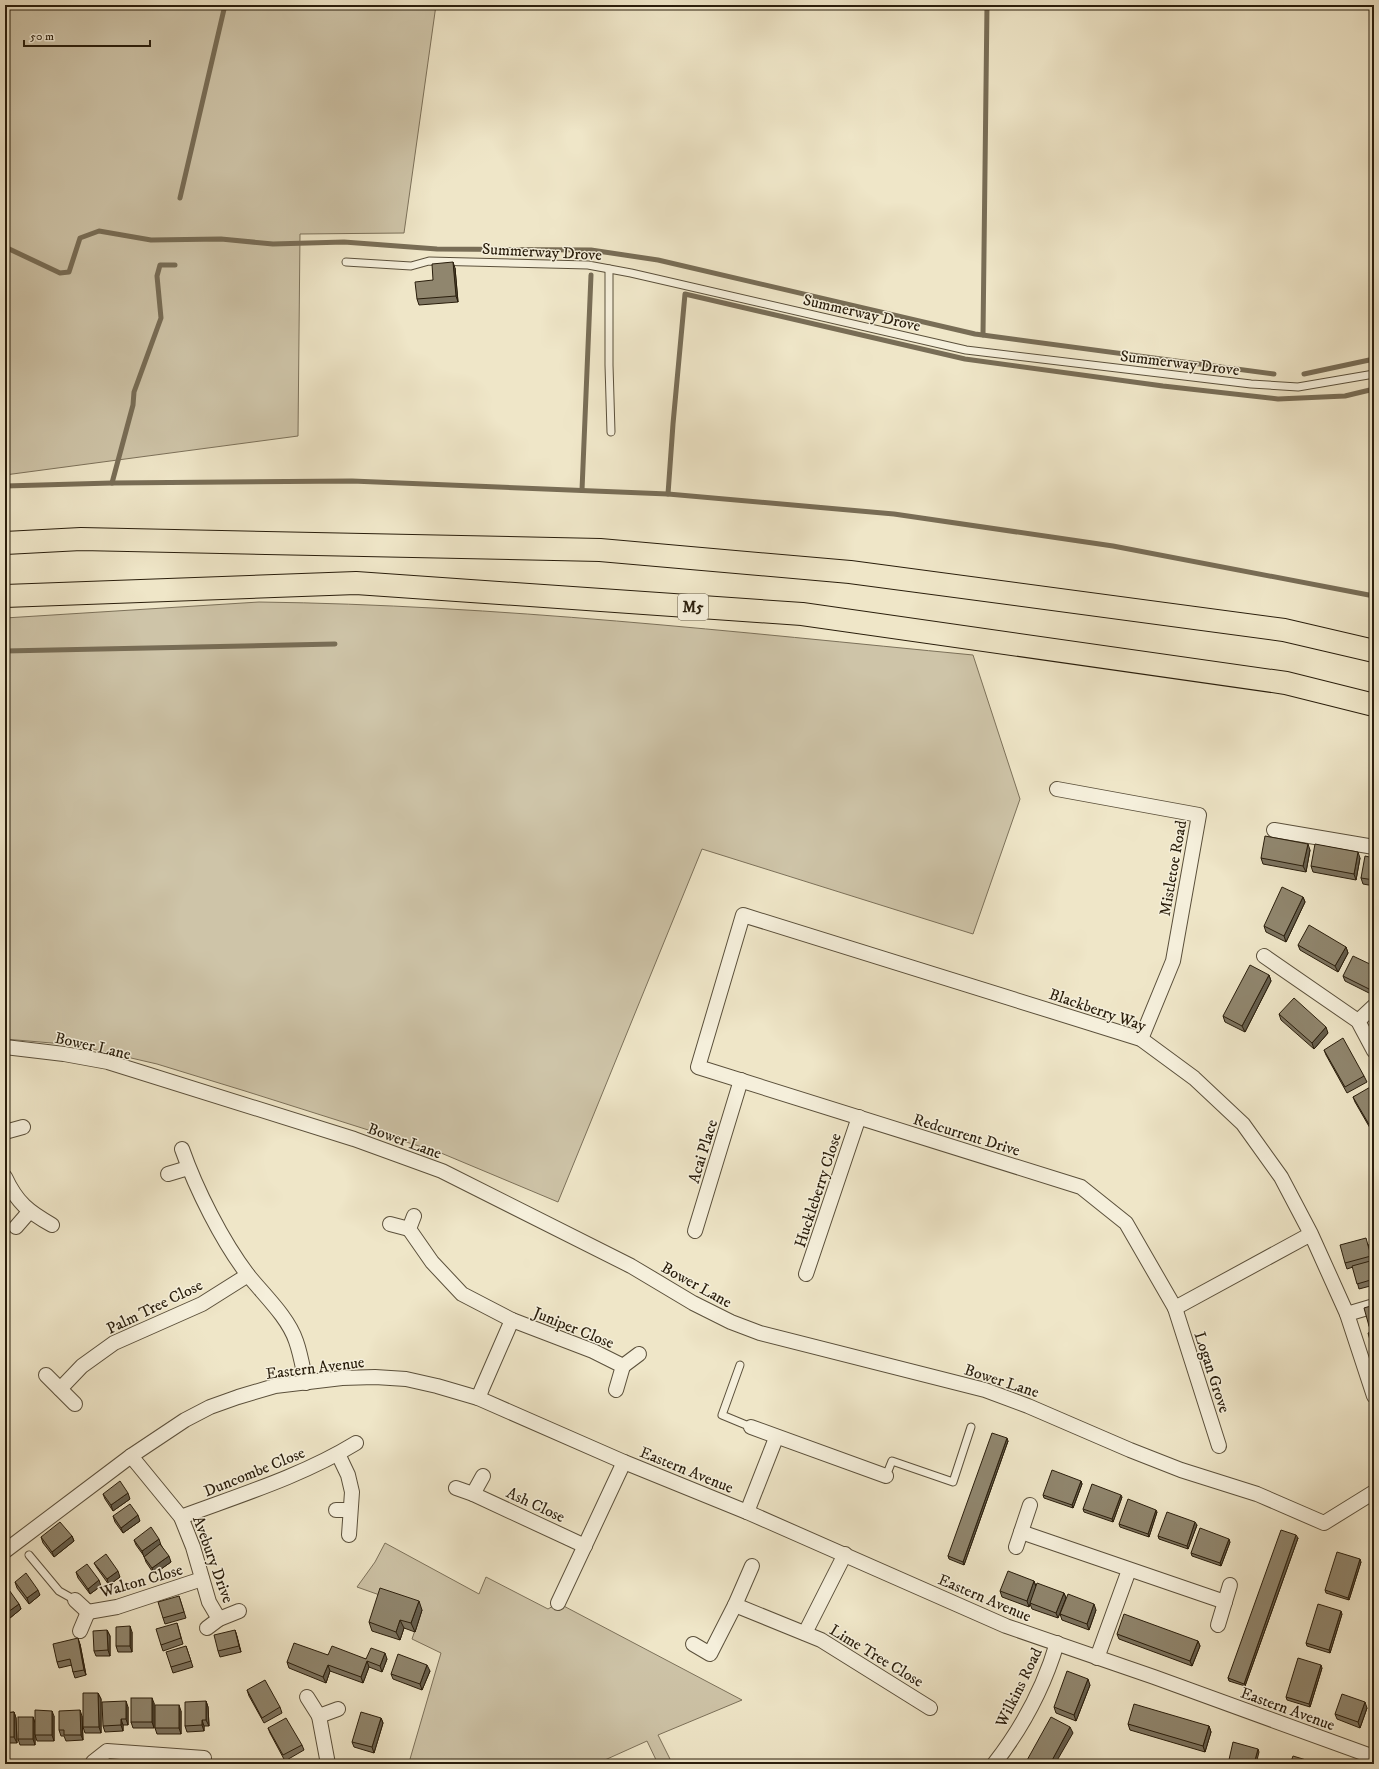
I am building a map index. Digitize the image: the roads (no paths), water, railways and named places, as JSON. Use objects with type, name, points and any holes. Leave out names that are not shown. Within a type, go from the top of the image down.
[{"type":"highway","points":[[5,543],[81,539],[600,550],[857,573],[1284,630],[1374,651]]},
{"type":"highway","name":"M5","points":[[5,596],[356,583],[802,614],[1286,683],[1374,706]]},
{"type":"street","name":"Mistletoe Road","points":[[1057,790],[1200,815],[1173,962],[1141,1039]]},
{"type":"street","points":[[1274,830],[1374,847]]},
{"type":"street","name":"Blackberry Way","points":[[743,915],[1141,1039],[1194,1078],[1243,1124],[1281,1177],[1311,1234],[1347,1314],[1374,1396]]},
{"type":"street","name":"Redcurrent Drive","points":[[743,915],[698,1066],[1081,1187],[1126,1223],[1175,1308]]},
{"type":"street","points":[[1264,956],[1358,1021],[1374,1051]]},
{"type":"street","points":[[1358,1021],[1374,1006]]},
{"type":"street","name":"Bower Lane","points":[[5,1047],[64,1054],[108,1062],[354,1139],[442,1171],[631,1266],[731,1322],[760,1333],[985,1390],[1035,1408],[1130,1450],[1181,1470],[1257,1494],[1324,1522],[1374,1492]]},
{"type":"street","name":"Acai Place","points":[[695,1231],[741,1080]]},
{"type":"street","name":"Huckleberry Close","points":[[806,1274],[859,1117]]},
{"type":"street","points":[[5,1132],[23,1128]]},
{"type":"street","points":[[182,1149],[188,1168],[221,1233],[248,1275],[275,1304],[296,1340],[306,1383]]},
{"type":"street","points":[[168,1174],[188,1168]]},
{"type":"street","points":[[5,1177],[10,1188],[29,1212],[52,1225]]},
{"type":"street","points":[[16,1227],[29,1212]]},
{"type":"street","points":[[390,1224],[408,1229],[414,1216]]},
{"type":"street","name":"Juniper Close","points":[[408,1229],[432,1262],[462,1294],[512,1320],[593,1351],[623,1366]]},
{"type":"street","points":[[1175,1308],[1311,1234]]},
{"type":"street","name":"Palm Tree Close","points":[[60,1389],[82,1366],[114,1343],[202,1304],[248,1275]]},
{"type":"street","points":[[1347,1314],[1374,1306]]},
{"type":"street","name":"Logan Grove","points":[[1175,1308],[1219,1446]]},
{"type":"street","name":"Juniper Close","points":[[478,1398],[512,1320]]},
{"type":"street","name":"Juniper Close","points":[[616,1390],[623,1366],[639,1354]]},
{"type":"street","points":[[46,1375],[75,1404]]},
{"type":"street","name":"Eastern Avenue","points":[[5,1551],[131,1456],[185,1420],[210,1408],[238,1397],[275,1386],[342,1378],[375,1377],[406,1379],[478,1398],[624,1462],[845,1554],[1006,1626],[1057,1643],[1366,1758]]},
{"type":"street","points":[[751,1427],[776,1438],[840,1458],[886,1476]]},
{"type":"street","points":[[747,1512],[776,1438]]},
{"type":"street","name":"Duncombe Close","points":[[181,1517],[297,1473],[338,1454],[356,1443]]},
{"type":"street","points":[[338,1454],[348,1475],[352,1492],[349,1535]]},
{"type":"street","name":"Avebury Drive","points":[[131,1456],[181,1517],[193,1546],[209,1602],[219,1619]]},
{"type":"street","points":[[558,1603],[624,1462]]},
{"type":"street","points":[[474,1494],[483,1476]]},
{"type":"street","name":"Ash Close","points":[[456,1488],[474,1494],[584,1546]]},
{"type":"street","points":[[1016,1547],[1030,1506]]},
{"type":"street","points":[[336,1510],[350,1510]]},
{"type":"street","points":[[1021,1532],[1128,1570],[1225,1602]]},
{"type":"street","name":"Lime Tree Close","points":[[806,1633],[845,1554]]},
{"type":"street","points":[[693,1644],[710,1654],[735,1605],[752,1566]]},
{"type":"street","points":[[1097,1658],[1128,1570]]},
{"type":"street","name":"Walton Close","points":[[88,1612],[117,1607],[202,1579]]},
{"type":"street","points":[[1218,1625],[1230,1585]]},
{"type":"street","name":"Walton Close","points":[[75,1600],[88,1612]]},
{"type":"street","name":"Lime Tree Close","points":[[735,1605],[821,1640],[930,1708]]},
{"type":"street","name":"Avebury Drive","points":[[207,1628],[219,1619],[239,1611]]},
{"type":"street","name":"Walton Close","points":[[80,1631],[88,1612]]},
{"type":"street","name":"Wilkins Road","points":[[994,1764],[1008,1746],[1029,1711],[1045,1676],[1057,1643]]},
{"type":"street","points":[[307,1697],[320,1716],[328,1764]]},
{"type":"street","points":[[320,1716],[338,1709]]},
{"type":"street","points":[[93,1762],[107,1751],[184,1760],[204,1758]]},
{"type":"lane","name":"Summerway Drove","points":[[346,262],[411,266],[430,261],[578,264],[610,269],[966,350],[1238,383],[1306,386],[1374,374]]},
{"type":"lane","points":[[610,269],[608,365],[611,432]]},
{"type":"lane","points":[[740,1365],[722,1415],[751,1427]]},
{"type":"lane","points":[[886,1476],[892,1461],[953,1482],[970,1427]]},
{"type":"lane","points":[[29,1555],[59,1591],[75,1600]]},
{"type":"waterway","points":[[180,198],[225,5]]},
{"type":"waterway","points":[[983,335],[987,5]]},
{"type":"waterway","points":[[5,247],[60,273],[69,272],[80,238],[99,231],[151,240],[221,239],[273,244],[344,242],[437,249],[591,250],[658,260],[975,334],[1274,374]]},
{"type":"waterway","points":[[112,483],[133,405],[134,392],[161,318],[157,276],[160,265],[175,265]]},
{"type":"waterway","points":[[582,490],[591,275]]},
{"type":"waterway","points":[[668,494],[685,294],[965,359],[1163,386],[1278,399],[1345,396],[1374,389]]},
{"type":"waterway","points":[[1304,374],[1374,359]]},
{"type":"waterway","points":[[5,486],[112,483],[352,481],[668,494],[894,514],[1113,546],[1374,596]]},
{"type":"waterway","points":[[5,651],[335,644]]}]
